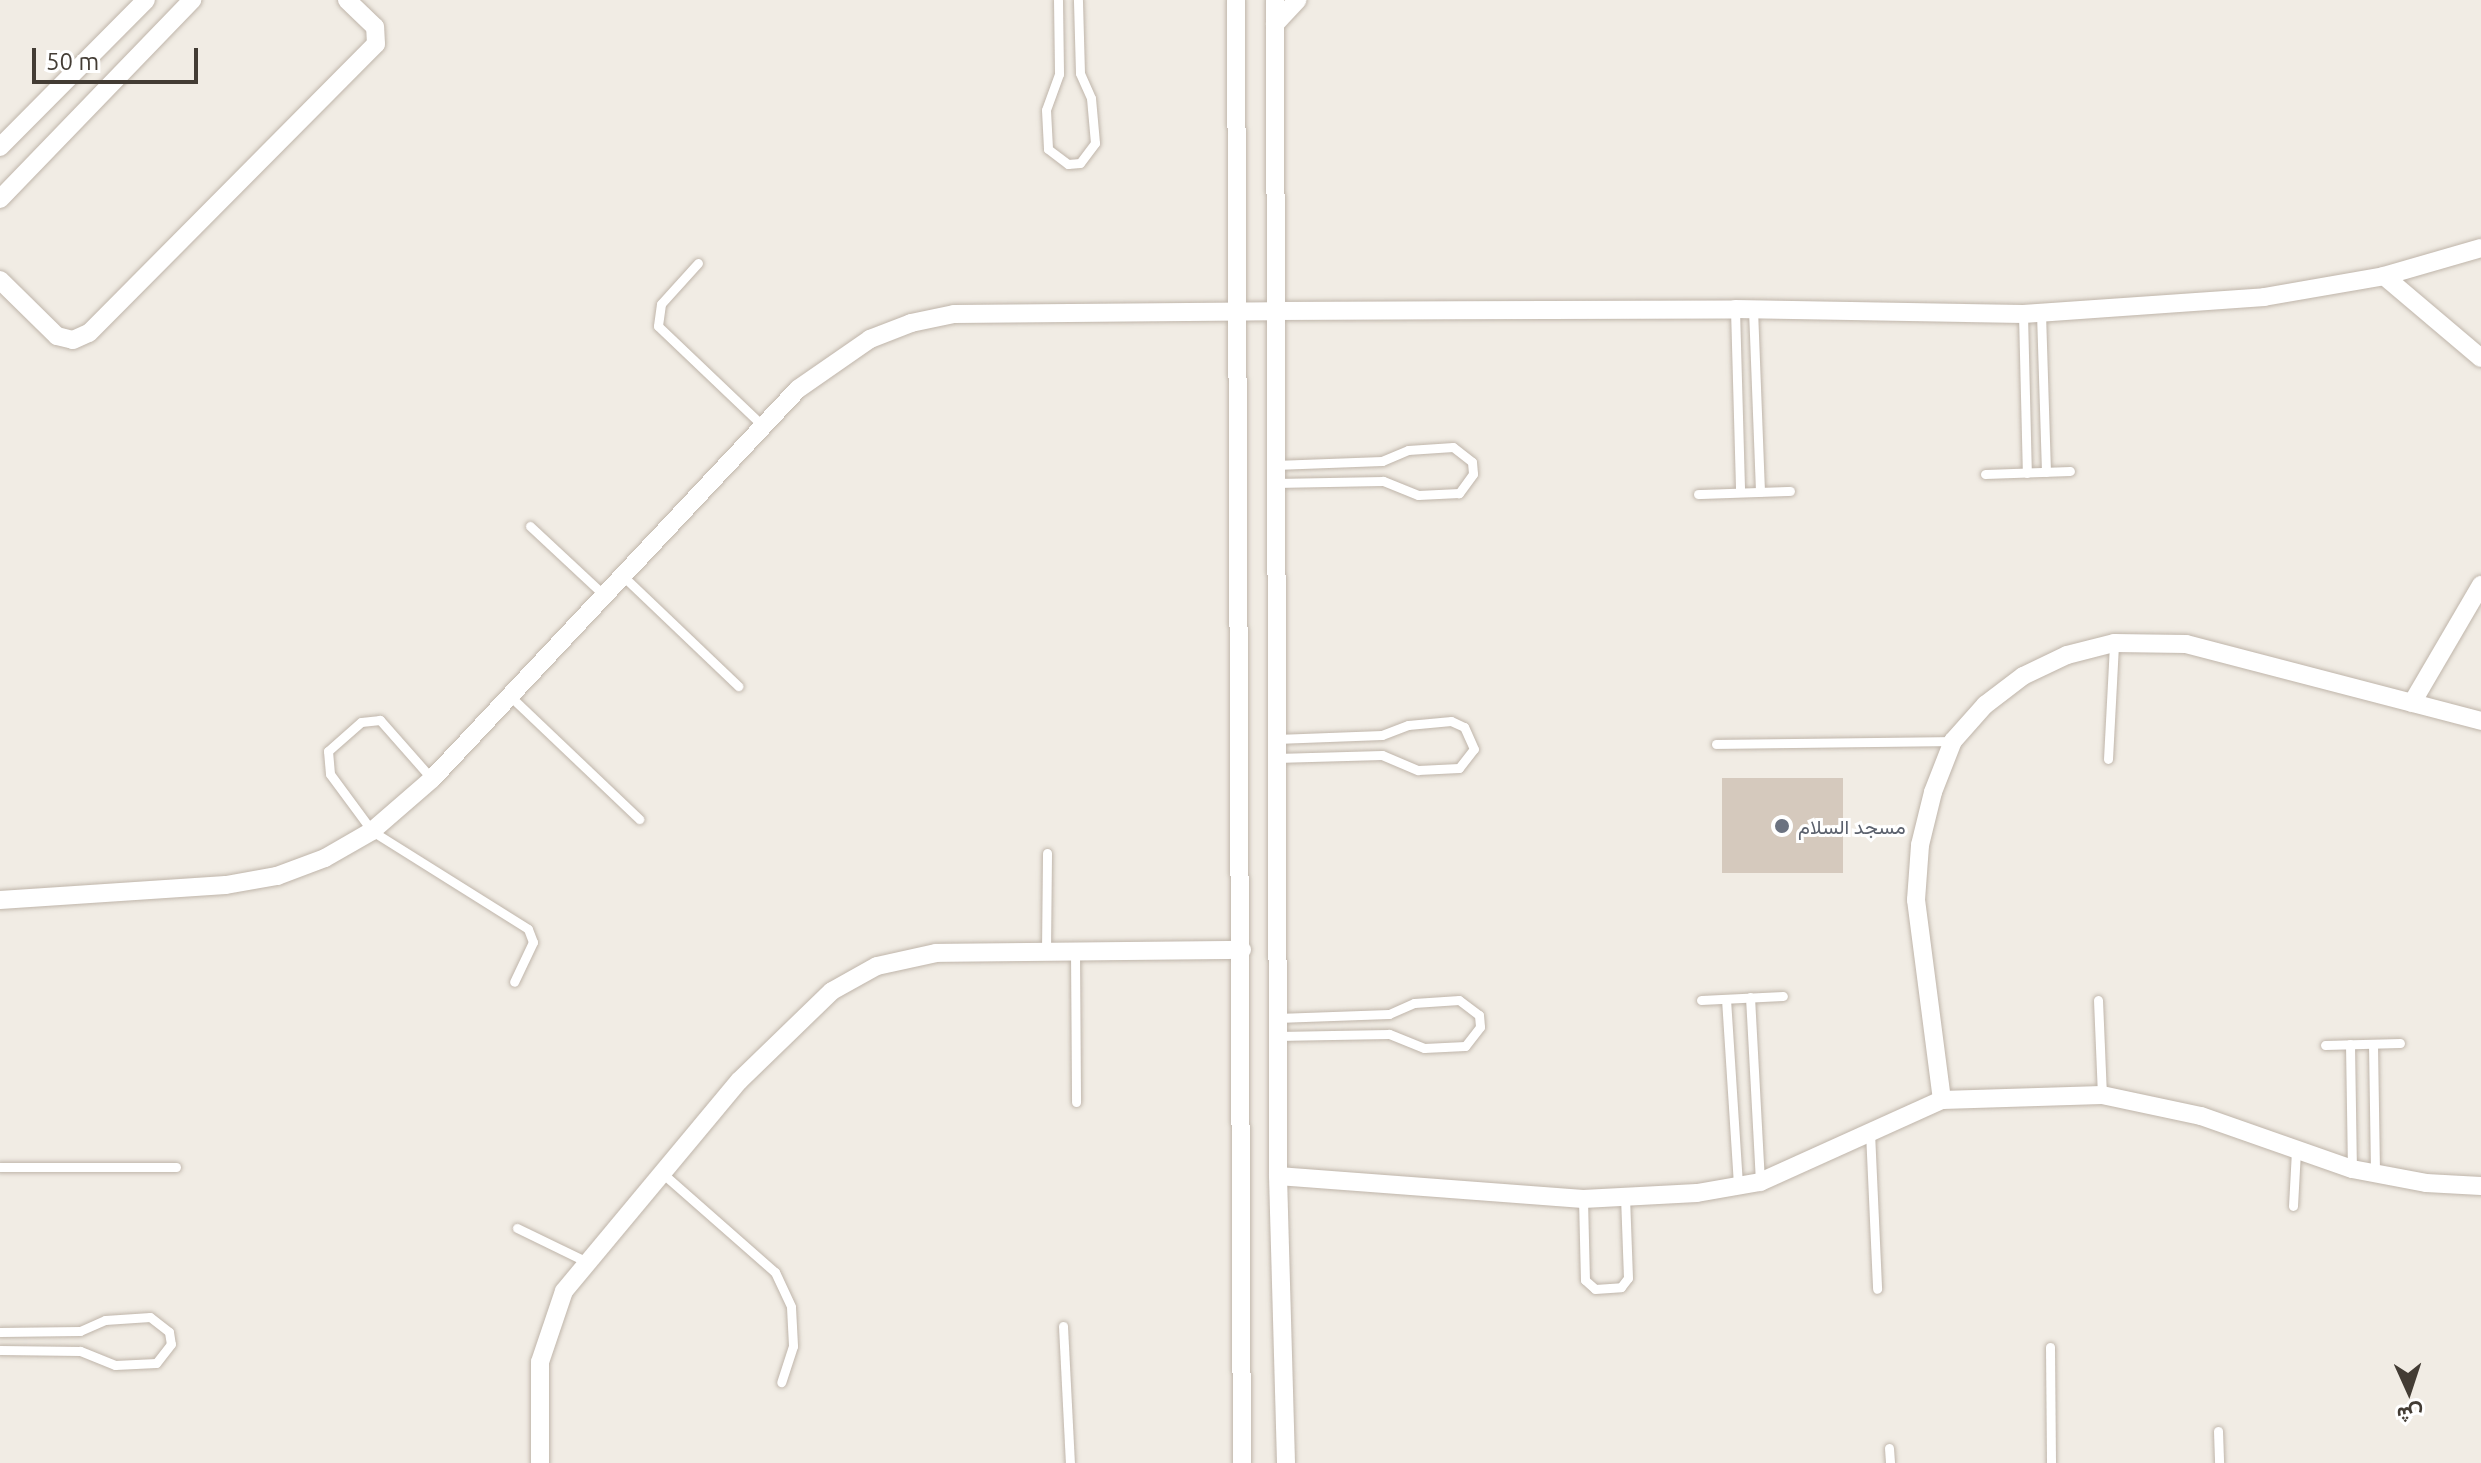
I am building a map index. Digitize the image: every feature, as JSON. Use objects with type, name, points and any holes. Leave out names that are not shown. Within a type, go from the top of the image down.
[{"type":"street","points":[[0,147],[146,0]]},
{"type":"street","points":[[0,199],[192,0]]},
{"type":"street","points":[[0,280],[57,336],[73,340],[89,333],[376,44],[378,31],[347,0]]},
{"type":"street","points":[[1236,0],[1242,1463]]},
{"type":"street","points":[[1275,0],[1278,1176],[1286,1463]]},
{"type":"street","points":[[1275,24],[1297,0]]},
{"type":"street","points":[[0,900],[226,885],[277,876],[325,858],[372,831],[432,779],[763,426],[832,361],[911,323],[954,314],[1236,311],[1744,309],[2032,314],[2264,297],[2384,276],[2481,248]]},
{"type":"street","points":[[2384,276],[2481,358]]},
{"type":"street","points":[[2412,703],[2481,585]]},
{"type":"street","points":[[1942,1100],[1916,900],[1929,805],[1953,741],[1985,705],[2023,676],[2067,655],[2114,643],[2186,644],[2481,721]]},
{"type":"street","points":[[540,1463],[540,1362],[554,1314],[585,1261],[739,1081],[850,979],[925,954],[1242,950]]},
{"type":"street","points":[[1278,1176],[1583,1199],[1738,1187],[1760,1182],[1942,1100],[2102,1095],[2201,1116],[2296,1151],[2375,1175],[2481,1186]]},
{"type":"lane","points":[[1058,0],[1059,74],[1046,110],[1048,149],[1068,164],[1080,163],[1095,143],[1091,98],[1080,73],[1078,0]]},
{"type":"lane","points":[[698,263],[661,304],[658,326],[763,426]]},
{"type":"lane","points":[[1744,309],[1760,492]]},
{"type":"lane","points":[[1740,492],[1744,309]]},
{"type":"lane","points":[[2032,314],[2046,472]]},
{"type":"lane","points":[[2027,473],[2032,314]]},
{"type":"lane","points":[[1453,447],[1472,462],[1473,474],[1459,493],[1408,495],[1383,481],[1275,474],[1382,461],[1408,450],[1453,447]]},
{"type":"lane","points":[[1985,474],[2070,471]]},
{"type":"lane","points":[[1698,494],[1790,491]]},
{"type":"lane","points":[[530,526],[604,595]]},
{"type":"lane","points":[[622,575],[738,686]]},
{"type":"lane","points":[[2108,759],[2114,643]]},
{"type":"lane","points":[[509,695],[639,819]]},
{"type":"lane","points":[[432,779],[388,726],[371,719],[361,722],[328,751],[327,766],[372,831],[528,929],[533,942],[514,982]]},
{"type":"lane","points":[[1451,721],[1464,727],[1474,749],[1459,768],[1418,770],[1382,755],[1276,748],[1382,735],[1408,725],[1451,721]]},
{"type":"lane","points":[[1716,744],[1953,741]]},
{"type":"lane","points":[[1046,951],[1047,853]]},
{"type":"lane","points":[[1075,951],[1076,1102]]},
{"type":"lane","points":[[1701,1000],[1783,996]]},
{"type":"lane","points":[[1750,997],[1760,1182]]},
{"type":"lane","points":[[1726,999],[1738,1187]]},
{"type":"lane","points":[[1459,1000],[1479,1015],[1480,1027],[1465,1046],[1424,1048],[1389,1034],[1277,1027],[1389,1014],[1414,1003],[1459,1000]]},
{"type":"lane","points":[[2098,1000],[2102,1095]]},
{"type":"lane","points":[[2325,1045],[2400,1043]]},
{"type":"lane","points":[[2350,1044],[2352,1169]]},
{"type":"lane","points":[[2373,1044],[2375,1175]]},
{"type":"lane","points":[[1870,1132],[1877,1289]]},
{"type":"lane","points":[[2293,1206],[2296,1151]]},
{"type":"lane","points":[[0,1167],[176,1167]]},
{"type":"lane","points":[[661,1172],[775,1272],[791,1307],[792,1333],[781,1382]]},
{"type":"lane","points":[[1583,1199],[1585,1280],[1595,1289],[1621,1287],[1628,1278],[1625,1197]]},
{"type":"lane","points":[[517,1228],[585,1261]]},
{"type":"lane","points":[[0,1332],[80,1331],[105,1320],[150,1317],[169,1332],[171,1344],[156,1363],[115,1365],[80,1351],[0,1350]]},
{"type":"lane","points":[[1063,1326],[1070,1463]]},
{"type":"lane","points":[[2050,1347],[2051,1463]]},
{"type":"lane","points":[[2218,1431],[2219,1463]]},
{"type":"lane","points":[[1889,1448],[1890,1463]]},
{"type":"building","name":"مسجد السلام","points":[[1722,778],[1843,778],[1843,873],[1722,873]]},
{"type":"place","name":"مسجد السلام","points":[[1782,826]]}]
